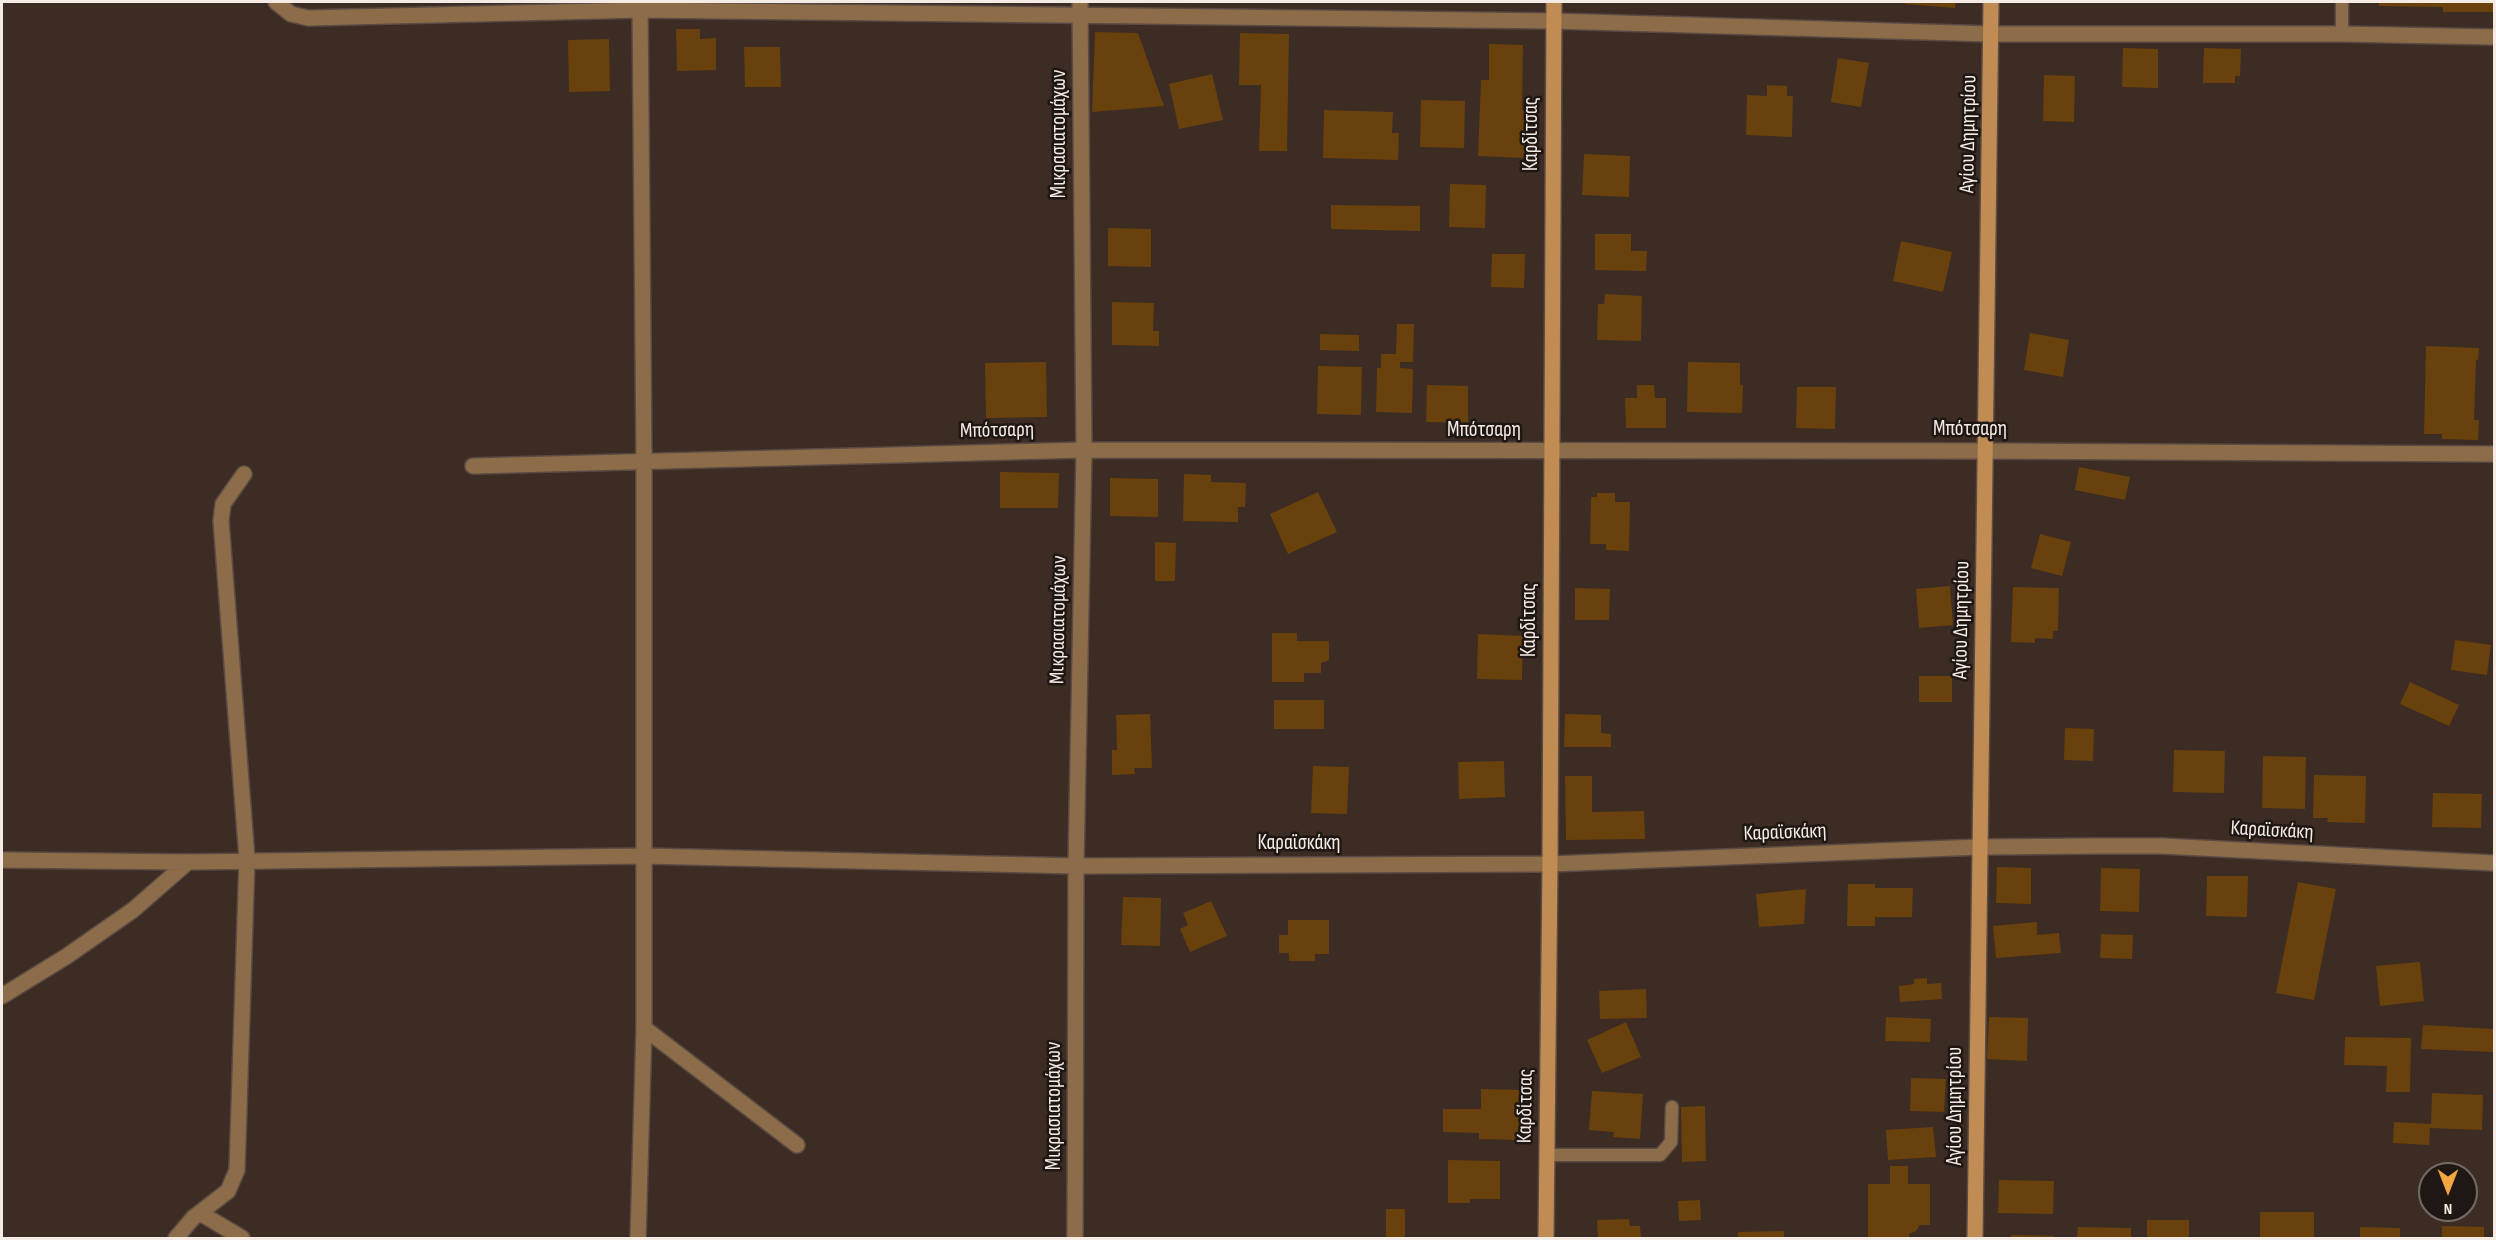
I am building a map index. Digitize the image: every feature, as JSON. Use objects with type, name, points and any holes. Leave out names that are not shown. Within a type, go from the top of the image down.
[{"type":"street","points":[[276,2],[291,14],[308,18],[392,17],[640,6],[1080,8],[1991,34],[2342,34],[2494,37]]},
{"type":"street","name":"Καρδίτσας","points":[[1545,1239],[1550,864],[1554,2]]},
{"type":"street","name":"Αγίου Δημητρίου","points":[[1976,1239],[1991,2]]},
{"type":"street","points":[[638,1239],[644,1028],[642,856],[644,461],[640,6]]},
{"type":"street","name":"Μικρασιατομάχων","points":[[1075,1239],[1076,866],[1084,450],[1080,8]]},
{"type":"street","name":"Μπότσαρη","points":[[473,466],[1084,450],[2494,454]]},
{"type":"street","points":[[176,1239],[200,1213],[228,1191],[237,1170],[247,859],[221,521],[223,504],[244,474]]},
{"type":"street","name":"Καραϊσκάκη","points":[[2,860],[188,862],[247,859],[642,856],[1076,866],[1550,864],[1979,847],[2162,846],[2494,863]]},
{"type":"street","points":[[2,996],[67,956],[133,910],[188,862]]},
{"type":"street","points":[[644,1028],[797,1145]]},
{"type":"street","points":[[200,1213],[242,1239]]},
{"type":"lane","points":[[2342,2],[2342,34]]},
{"type":"lane","points":[[1546,1155],[1660,1155],[1671,1142],[1672,1107]]},
{"type":"building","points":[[1905,2],[1956,2],[1955,8],[1905,4]]},
{"type":"building","points":[[2379,2],[2493,2],[2493,12],[2443,12],[2443,7],[2379,6]]},
{"type":"building","points":[[676,29],[700,29],[700,39],[716,38],[716,70],[677,71]]},
{"type":"building","points":[[1095,32],[1138,33],[1164,106],[1092,112]]},
{"type":"building","points":[[1240,33],[1289,34],[1287,151],[1259,151],[1261,85],[1239,85]]},
{"type":"building","points":[[609,39],[610,91],[569,92],[568,40]]},
{"type":"building","points":[[1489,44],[1523,45],[1522,110],[1526,110],[1525,158],[1478,156],[1481,80],[1489,80]]},
{"type":"building","points":[[744,47],[780,47],[781,87],[745,87]]},
{"type":"building","points":[[2123,48],[2158,49],[2158,88],[2122,87]]},
{"type":"building","points":[[2204,48],[2241,49],[2240,76],[2235,76],[2235,83],[2203,83]]},
{"type":"building","points":[[1838,58],[1869,63],[1861,107],[1831,102]]},
{"type":"building","points":[[1212,74],[1223,120],[1179,129],[1169,84]]},
{"type":"building","points":[[2044,75],[2075,76],[2074,122],[2043,121]]},
{"type":"building","points":[[1767,85],[1787,86],[1787,96],[1793,96],[1792,137],[1746,135],[1747,95],[1767,96]]},
{"type":"building","points":[[1421,100],[1465,101],[1464,148],[1420,147]]},
{"type":"building","points":[[1324,110],[1393,112],[1392,133],[1399,133],[1398,160],[1323,158]]},
{"type":"building","points":[[1584,154],[1630,156],[1629,197],[1582,195]]},
{"type":"building","points":[[1450,184],[1486,185],[1485,228],[1449,227]]},
{"type":"building","points":[[1331,205],[1420,206],[1420,231],[1331,229]]},
{"type":"building","points":[[1108,228],[1151,229],[1151,267],[1108,266]]},
{"type":"building","points":[[1595,234],[1631,234],[1631,251],[1647,251],[1646,271],[1595,270]]},
{"type":"building","points":[[1901,241],[1952,252],[1943,292],[1893,281]]},
{"type":"building","points":[[1492,254],[1525,254],[1524,288],[1491,287]]},
{"type":"building","points":[[1605,294],[1642,296],[1641,341],[1597,340],[1598,304],[1604,304]]},
{"type":"building","points":[[1112,302],[1154,303],[1153,331],[1159,331],[1159,346],[1112,345]]},
{"type":"building","points":[[1397,324],[1414,324],[1413,362],[1400,362],[1400,368],[1413,369],[1412,413],[1376,412],[1377,368],[1381,368],[1381,354],[1396,354]]},
{"type":"building","points":[[2030,333],[2069,340],[2063,377],[2024,370]]},
{"type":"building","points":[[1320,334],[1359,335],[1359,351],[1320,350]]},
{"type":"building","points":[[2426,346],[2479,348],[2478,360],[2476,360],[2474,420],[2479,420],[2478,440],[2442,439],[2442,434],[2424,434]]},
{"type":"building","points":[[1046,362],[1047,417],[986,418],[985,363]]},
{"type":"building","points":[[1688,362],[1740,363],[1740,385],[1743,385],[1742,413],[1687,412]]},
{"type":"building","points":[[1318,366],[1362,367],[1361,415],[1317,414]]},
{"type":"building","points":[[1427,385],[1468,386],[1468,423],[1426,422]]},
{"type":"building","points":[[1637,385],[1654,385],[1655,398],[1666,398],[1666,428],[1626,428],[1625,398],[1637,398]]},
{"type":"building","points":[[1797,387],[1836,387],[1835,429],[1796,428]]},
{"type":"building","points":[[2079,467],[2130,477],[2125,500],[2075,490]]},
{"type":"building","points":[[1000,472],[1059,473],[1058,508],[1000,508]]},
{"type":"building","points":[[1184,474],[1211,475],[1211,482],[1246,483],[1245,507],[1238,507],[1238,522],[1183,521]]},
{"type":"building","points":[[1110,478],[1158,479],[1158,517],[1110,516]]},
{"type":"building","points":[[1318,492],[1337,532],[1288,554],[1270,514]]},
{"type":"building","points":[[1597,493],[1615,493],[1615,502],[1630,502],[1629,551],[1606,550],[1606,544],[1590,544],[1591,497],[1597,497]]},
{"type":"building","points":[[2040,534],[2071,542],[2062,576],[2031,568]]},
{"type":"building","points":[[1155,542],[1176,543],[1175,581],[1155,581]]},
{"type":"building","points":[[1950,586],[1953,625],[1919,628],[1916,589]]},
{"type":"building","points":[[2013,587],[2059,588],[2058,631],[2053,631],[2053,639],[2035,638],[2035,643],[2011,642]]},
{"type":"building","points":[[1575,588],[1610,589],[1609,620],[1575,620]]},
{"type":"building","points":[[1272,633],[1297,633],[1297,641],[1329,641],[1329,660],[1321,663],[1321,673],[1304,673],[1304,682],[1272,682]]},
{"type":"building","points":[[1478,634],[1523,636],[1522,680],[1477,679]]},
{"type":"building","points":[[2455,640],[2491,645],[2487,675],[2451,670]]},
{"type":"building","points":[[1919,676],[1952,676],[1952,702],[1919,702]]},
{"type":"building","points":[[2410,682],[2459,705],[2449,726],[2400,704]]},
{"type":"building","points":[[1274,700],[1324,700],[1324,729],[1274,729]]},
{"type":"building","points":[[1150,714],[1152,768],[1134,768],[1135,774],[1112,775],[1112,750],[1117,750],[1116,715]]},
{"type":"building","points":[[1565,714],[1601,715],[1601,733],[1611,734],[1611,747],[1564,747]]},
{"type":"building","points":[[2065,728],[2094,729],[2093,761],[2064,760]]},
{"type":"building","points":[[2174,750],[2225,751],[2224,793],[2173,792]]},
{"type":"building","points":[[2263,756],[2306,757],[2305,809],[2262,808]]},
{"type":"building","points":[[1504,761],[1505,797],[1459,799],[1458,762]]},
{"type":"building","points":[[1313,766],[1349,767],[1347,814],[1311,813]]},
{"type":"building","points":[[2314,775],[2366,776],[2365,823],[2327,822],[2328,818],[2313,818]]},
{"type":"building","points":[[1565,776],[1592,776],[1592,812],[1644,811],[1645,839],[1566,840]]},
{"type":"building","points":[[2433,793],[2482,794],[2481,828],[2432,827]]},
{"type":"building","points":[[1997,867],[2031,868],[2031,904],[1996,903]]},
{"type":"building","points":[[2101,868],[2140,869],[2139,912],[2100,911]]},
{"type":"building","points":[[2207,876],[2248,876],[2247,917],[2206,916]]},
{"type":"building","points":[[2298,882],[2336,889],[2314,1000],[2276,993]]},
{"type":"building","points":[[1848,884],[1875,884],[1875,888],[1913,888],[1912,917],[1875,917],[1875,926],[1847,926]]},
{"type":"building","points":[[1806,889],[1804,924],[1759,927],[1756,894]]},
{"type":"building","points":[[1123,897],[1161,898],[1160,946],[1121,945]]},
{"type":"building","points":[[1211,901],[1227,936],[1190,952],[1180,929],[1188,925],[1183,913]]},
{"type":"building","points":[[1288,920],[1329,920],[1329,954],[1315,954],[1315,961],[1289,961],[1289,953],[1279,953],[1279,935],[1288,935]]},
{"type":"building","points":[[2037,922],[2037,935],[2059,933],[2061,953],[1996,958],[1993,926]]},
{"type":"building","points":[[2101,934],[2133,935],[2132,959],[2100,958]]},
{"type":"building","points":[[2420,962],[2424,1001],[2380,1006],[2376,966]]},
{"type":"building","points":[[1927,978],[1927,984],[1941,983],[1942,999],[1900,1002],[1899,986],[1914,984],[1914,979]]},
{"type":"building","points":[[1646,989],[1647,1018],[1600,1019],[1599,991]]},
{"type":"building","points":[[1886,1017],[1931,1019],[1930,1042],[1885,1041]]},
{"type":"building","points":[[1989,1017],[2028,1018],[2027,1061],[1987,1059]]},
{"type":"building","points":[[1626,1022],[1641,1057],[1602,1073],[1587,1040]]},
{"type":"building","points":[[2423,1025],[2494,1029],[2494,1052],[2421,1049]]},
{"type":"building","points":[[2345,1037],[2411,1038],[2410,1092],[2386,1092],[2387,1066],[2344,1065]]},
{"type":"building","points":[[1911,1078],[1946,1079],[1944,1112],[1910,1111]]},
{"type":"building","points":[[1481,1089],[1520,1090],[1520,1140],[1479,1139],[1479,1133],[1443,1132],[1443,1109],[1481,1109]]},
{"type":"building","points":[[1592,1091],[1643,1094],[1640,1139],[1613,1137],[1614,1132],[1589,1130]]},
{"type":"building","points":[[2432,1093],[2483,1095],[2482,1130],[2430,1128],[2429,1145],[2393,1143],[2394,1122],[2431,1124]]},
{"type":"building","points":[[1705,1106],[1706,1161],[1682,1162],[1681,1107]]},
{"type":"building","points":[[1933,1127],[1936,1157],[1888,1160],[1886,1130]]},
{"type":"building","points":[[1448,1160],[1500,1161],[1500,1199],[1470,1199],[1470,1203],[1448,1203]]},
{"type":"building","points":[[1890,1166],[1908,1166],[1908,1184],[1930,1184],[1930,1225],[1920,1225],[1916,1231],[1909,1234],[1909,1238],[1868,1238],[1868,1184],[1890,1184]]},
{"type":"building","points":[[1999,1180],[2054,1181],[2053,1214],[1998,1213]]},
{"type":"building","points":[[1700,1200],[1701,1220],[1679,1221],[1678,1201]]},
{"type":"building","points":[[1386,1209],[1405,1209],[1405,1238],[1386,1238]]},
{"type":"building","points":[[2260,1212],[2314,1212],[2314,1238],[2260,1238]]},
{"type":"building","points":[[1629,1219],[1630,1226],[1640,1226],[1641,1238],[1598,1238],[1597,1220]]},
{"type":"building","points":[[2147,1220],[2189,1220],[2189,1238],[2147,1238]]},
{"type":"building","points":[[2442,1226],[2484,1227],[2484,1238],[2442,1238]]},
{"type":"building","points":[[2078,1227],[2131,1228],[2131,1238],[2077,1238]]},
{"type":"building","points":[[2360,1227],[2400,1228],[2400,1238],[2360,1238]]},
{"type":"building","points":[[1784,1231],[1784,1238],[1738,1238],[1738,1232]]},
{"type":"building","points":[[2011,1235],[2054,1236],[2054,1238],[2011,1238]]}]
